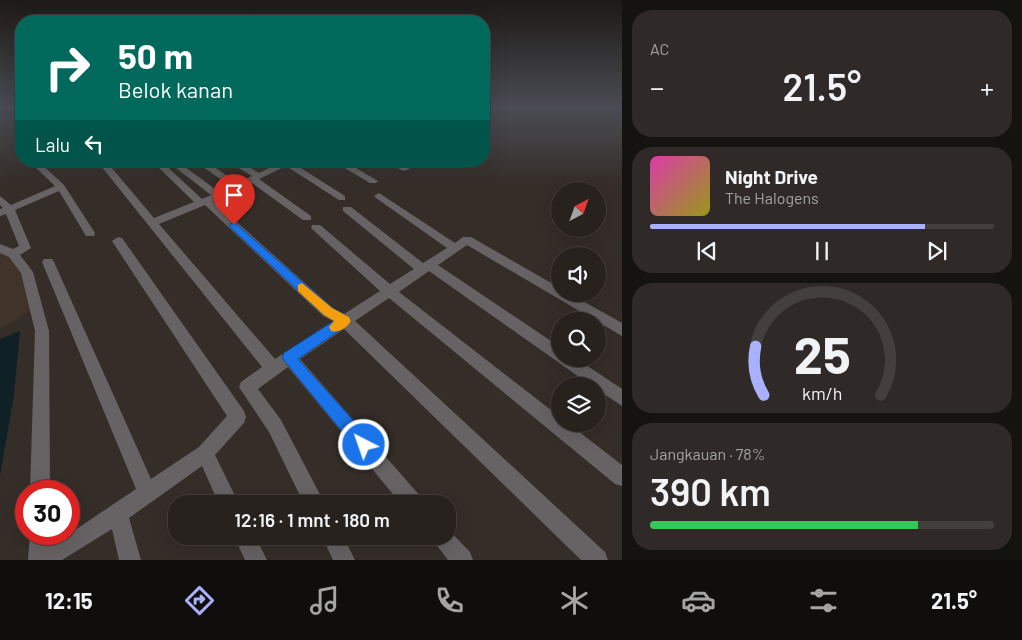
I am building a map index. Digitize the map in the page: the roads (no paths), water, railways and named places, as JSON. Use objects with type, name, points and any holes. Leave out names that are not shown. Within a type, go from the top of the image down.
[{"type":"street","points":[[40,167],[62,187],[90,233]]},
{"type":"street","points":[[106,167],[273,368]]},
{"type":"street","points":[[164,167],[209,200]]},
{"type":"street","points":[[177,167],[209,200],[328,312],[345,321],[597,560]]},
{"type":"street","points":[[208,167],[236,186]]},
{"type":"street","points":[[241,167],[312,222],[389,292],[622,477]]},
{"type":"street","points":[[152,223],[209,200],[277,167]]},
{"type":"street","points":[[295,167],[426,267],[551,350]]},
{"type":"street","points":[[347,167],[373,182]]},
{"type":"street","points":[[402,167],[406,169]]},
{"type":"street","points":[[5,211],[62,187]]},
{"type":"street","points":[[379,196],[455,248]]},
{"type":"street","points":[[0,199],[25,248],[7,251]]},
{"type":"street","points":[[40,545],[41,560],[118,514],[205,453],[238,417],[118,240]]},
{"type":"street","points":[[310,495],[275,426],[247,387],[467,240],[622,330]]},
{"type":"street","points":[[7,251],[27,272],[42,331],[40,480]]},
{"type":"street","points":[[48,262],[147,492]]},
{"type":"street","points":[[289,358],[406,495]]},
{"type":"street","points":[[577,367],[622,398]]},
{"type":"street","points":[[205,453],[225,495]]},
{"type":"street","points":[[118,514],[130,560]]},
{"type":"street","points":[[248,545],[256,560]]},
{"type":"street","points":[[336,545],[344,560]]},
{"type":"street","points":[[450,545],[462,560]]},
{"type":"water","points":[[20,331],[14,395],[0,476],[0,339]]}]
